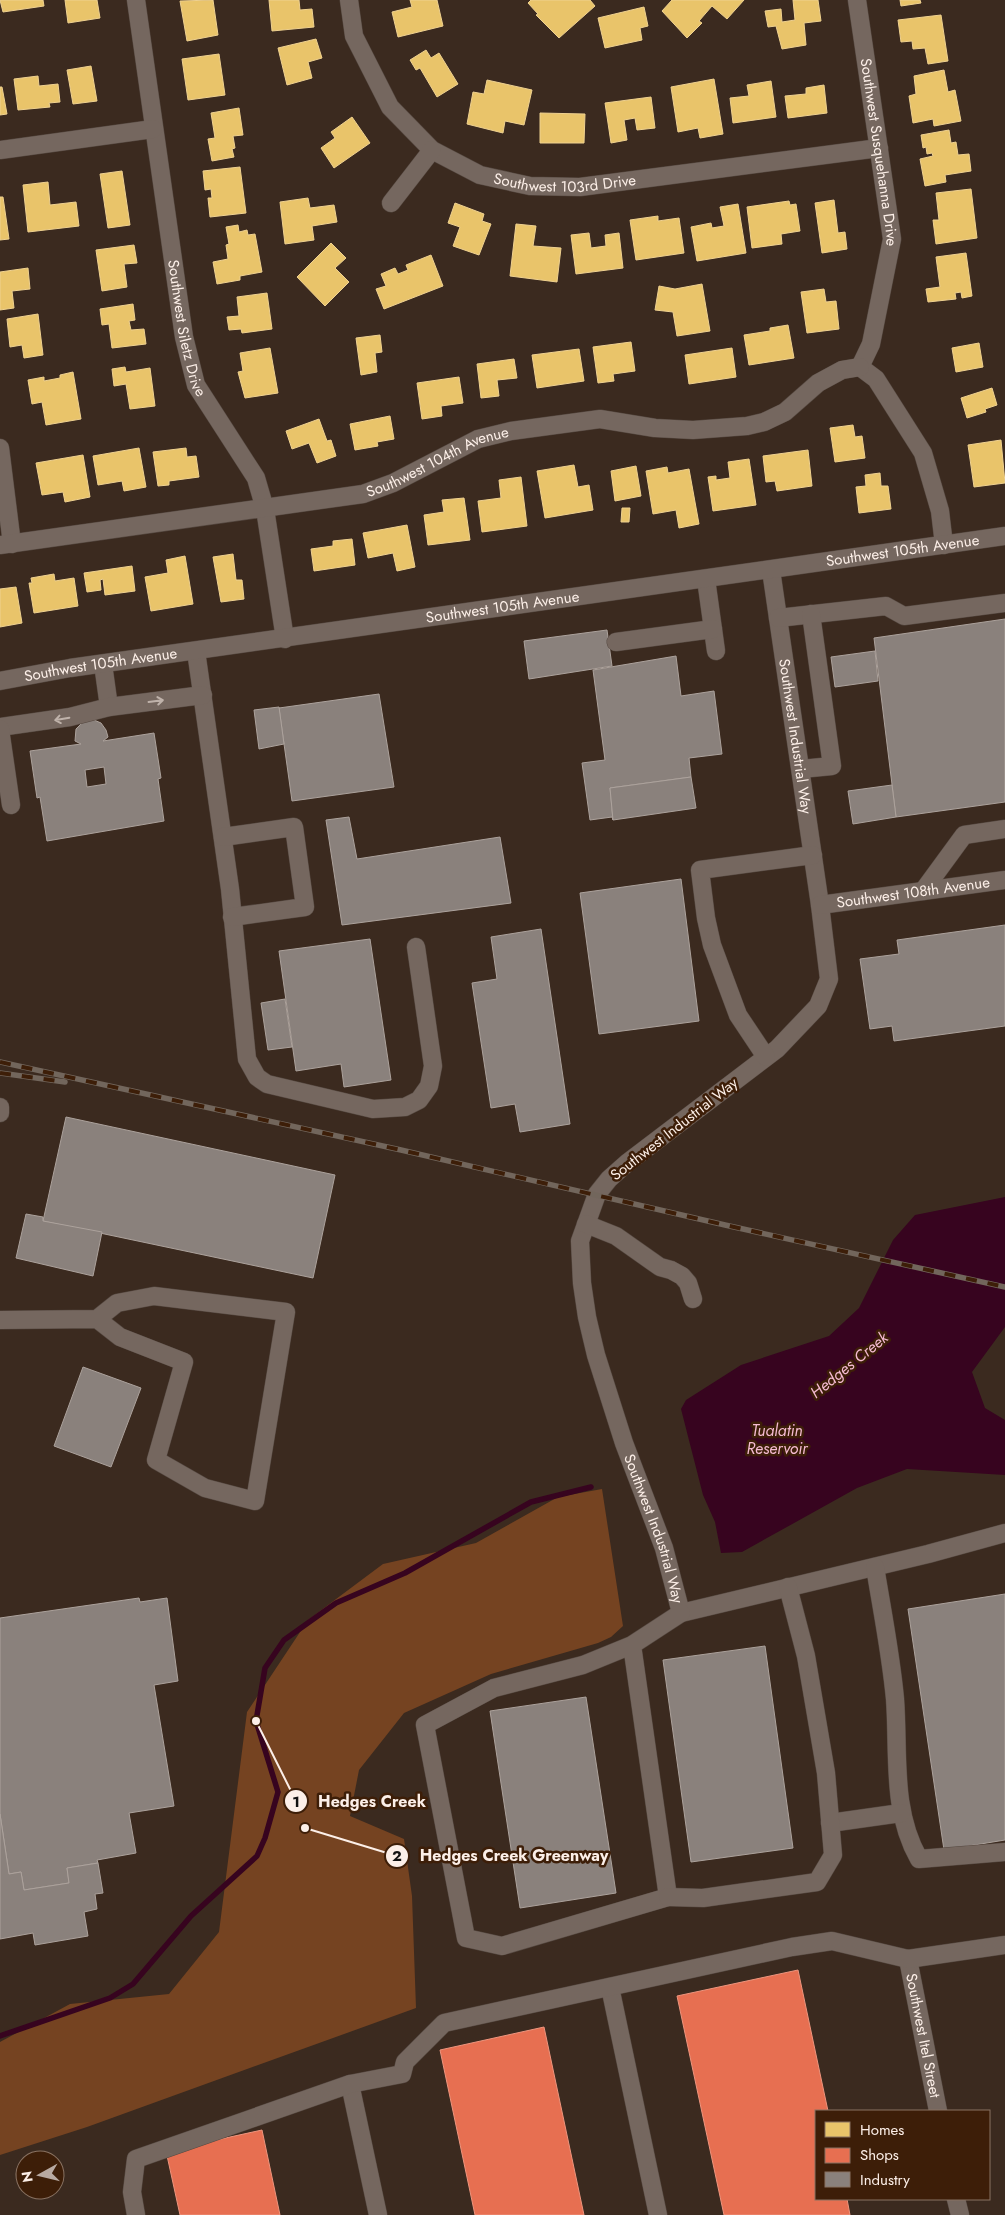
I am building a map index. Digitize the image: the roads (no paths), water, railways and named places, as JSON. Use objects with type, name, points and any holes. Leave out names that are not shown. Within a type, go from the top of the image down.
[{"type":"street","name":"Southwest Siletz Drive","points":[[136,0],[184,337],[196,385],[256,478],[265,509],[285,639]]},
{"type":"street","name":"Southwest 103rd Drive","points":[[349,0],[354,36],[390,107],[432,150],[480,175],[530,186],[580,187],[879,148]]},
{"type":"street","name":"Southwest Susquehanna Drive","points":[[857,0],[892,239],[871,344],[860,367]]},
{"type":"street","points":[[0,150],[153,129]]},
{"type":"street","points":[[391,203],[432,150]]},
{"type":"street","points":[[860,367],[876,378],[923,453],[940,511],[944,545]]},
{"type":"street","name":"Southwest 104th Avenue","points":[[6,544],[363,494],[393,483],[478,439],[511,431],[600,419],[655,428],[693,430],[764,422],[785,412],[818,383],[842,370],[860,367]]},
{"type":"street","points":[[0,448],[6,544]]},
{"type":"street","name":"Southwest 105th Avenue","points":[[0,681],[103,664],[1005,536]]},
{"type":"street","name":"Southwest Industrial Way","points":[[771,570],[801,769],[829,980],[818,1006],[778,1049],[627,1163],[609,1179],[597,1194],[580,1241],[582,1283],[587,1317],[605,1387],[664,1548],[681,1613],[875,1567],[1005,1533]]},
{"type":"street","points":[[706,579],[716,650]]},
{"type":"street","points":[[778,618],[886,606],[904,616],[1005,603]]},
{"type":"street","points":[[801,769],[832,766],[811,614]]},
{"type":"street","points":[[616,642],[713,629]]},
{"type":"street","points":[[196,651],[223,837],[247,1059],[257,1077],[267,1084],[373,1108],[405,1107],[419,1100],[429,1086],[432,1066],[416,947]]},
{"type":"street","points":[[103,664],[109,707]]},
{"type":"street","points":[[11,805],[0,728],[70,717],[109,707],[203,695]]},
{"type":"street","points":[[223,837],[294,827],[305,907],[232,917]]},
{"type":"street","points":[[923,891],[964,835],[1005,829]]},
{"type":"street","points":[[766,1057],[738,1015],[712,944],[706,918],[700,870],[813,855]]},
{"type":"street","name":"Southwest 108th Avenue","points":[[820,905],[1005,880]]},
{"type":"street","points":[[0,1107],[0,1113]]},
{"type":"street","points":[[586,1224],[616,1236],[660,1267],[682,1276],[688,1283],[693,1299]]},
{"type":"street","points":[[0,1319],[97,1320],[120,1337],[184,1362],[156,1460],[204,1488],[255,1501],[286,1312],[154,1296],[117,1303],[97,1320]]},
{"type":"street","points":[[875,1567],[895,1698],[901,1813],[908,1840],[919,1859],[1005,1852]]},
{"type":"street","points":[[681,1613],[632,1644],[583,1665],[494,1688],[425,1725],[466,1938],[502,1946],[668,1897],[703,1898],[817,1882],[833,1855],[826,1773],[806,1656],[788,1587]]},
{"type":"street","points":[[632,1644],[668,1897]]},
{"type":"street","points":[[830,1823],[901,1813]]},
{"type":"street","points":[[136,2215],[132,2192],[136,2158],[350,2084],[402,2074],[405,2062],[444,2023],[792,1947],[832,1941],[908,1960],[1005,1945]]},
{"type":"street","name":"Southwest Itel Street","points":[[908,1960],[938,2110]]},
{"type":"street","points":[[610,1987],[658,2215]]},
{"type":"street","points":[[350,2084],[378,2215]]},
{"type":"street","points":[[956,2200],[960,2215]]},
{"type":"water","name":"Tualatin Reservoir","points":[[1005,1197],[1005,1327],[972,1372],[985,1408],[1005,1420],[1005,1475],[907,1469],[857,1488],[742,1552],[721,1553],[715,1522],[703,1495],[681,1409],[686,1400],[741,1365],[829,1336],[859,1308],[893,1240],[915,1215]]},
{"type":"waterway","name":"Hedges Creek","points":[[0,2036],[110,1998],[133,1984],[191,1916],[257,1856],[265,1838],[278,1792],[256,1721],[265,1668],[284,1640],[336,1603],[405,1573],[531,1502],[591,1487]]},
{"type":"railway","points":[[0,1062],[401,1150],[1005,1287]]},
{"type":"railway","points":[[0,1073],[65,1082]]},
{"type":"place","name":"Hedges Creek","points":[[256,1721]]},
{"type":"place","name":"Hedges Creek Greenway","points":[[305,1828]]}]
